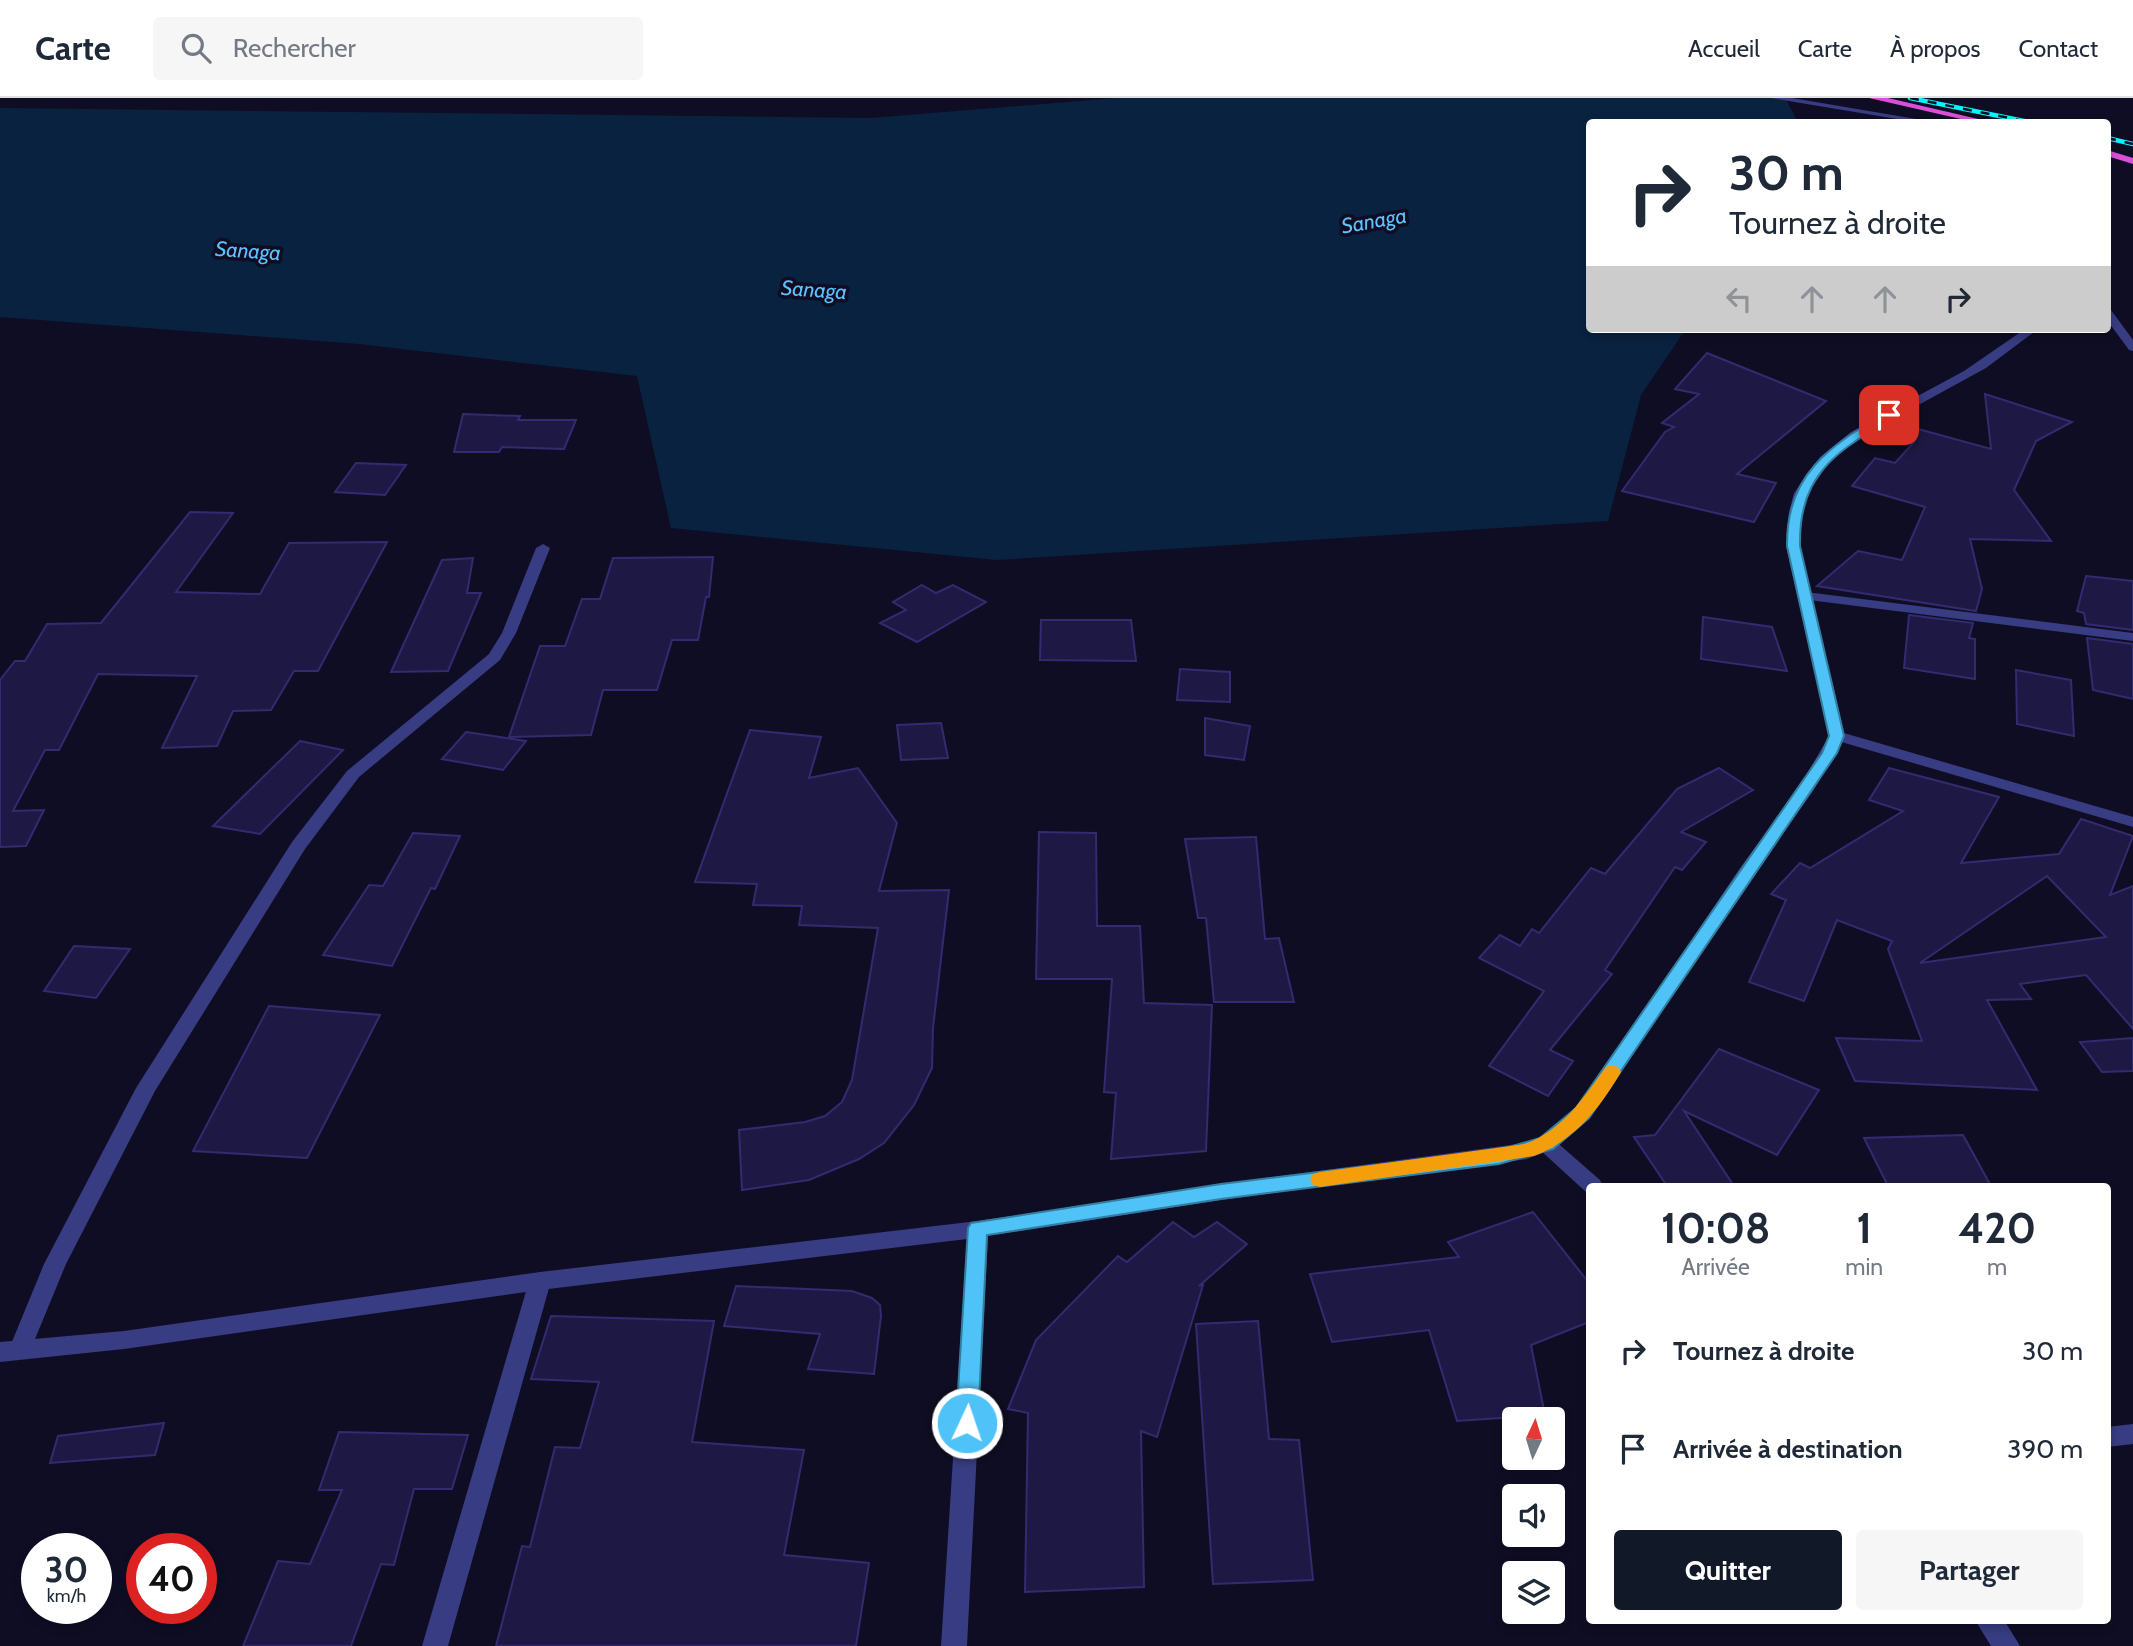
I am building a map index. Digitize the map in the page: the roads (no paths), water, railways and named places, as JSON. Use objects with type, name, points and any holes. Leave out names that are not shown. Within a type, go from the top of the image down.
[{"type":"highway","points":[[1874,98],[1972,119]]},
{"type":"highway","points":[[2111,154],[2133,161]]},
{"type":"street","points":[[1775,98],[1908,119]]},
{"type":"street","points":[[2111,318],[2133,348]]},
{"type":"street","points":[[0,1352],[124,1340],[540,1281],[978,1228],[1221,1192],[1499,1157],[1546,1144],[1583,1113],[1746,872],[1805,791],[1837,736],[1793,546],[1793,528],[1800,495],[1829,455],[1874,422],[1986,363],[2027,333]]},
{"type":"street","points":[[20,1349],[55,1264],[146,1087],[298,846],[353,774],[495,657],[509,633],[542,548]]},
{"type":"street","points":[[1805,596],[2133,637]]},
{"type":"street","points":[[1837,736],[2133,822]]},
{"type":"street","points":[[1546,1144],[1590,1183]]},
{"type":"street","points":[[954,1646],[978,1228]]},
{"type":"street","points":[[435,1646],[540,1281]]},
{"type":"street","points":[[2111,1437],[2133,1434]]},
{"type":"street","points":[[1991,1624],[2007,1646]]},
{"type":"water","name":"Sanaga","points":[[1117,98],[1785,98],[1796,119],[1586,119],[1586,333],[1683,333],[1641,395],[1608,521],[997,560],[671,528],[637,376],[359,344],[0,317],[0,108],[871,118]]},
{"type":"railway","points":[[1910,98],[2014,119]]},
{"type":"railway","points":[[2111,139],[2133,144]]}]
